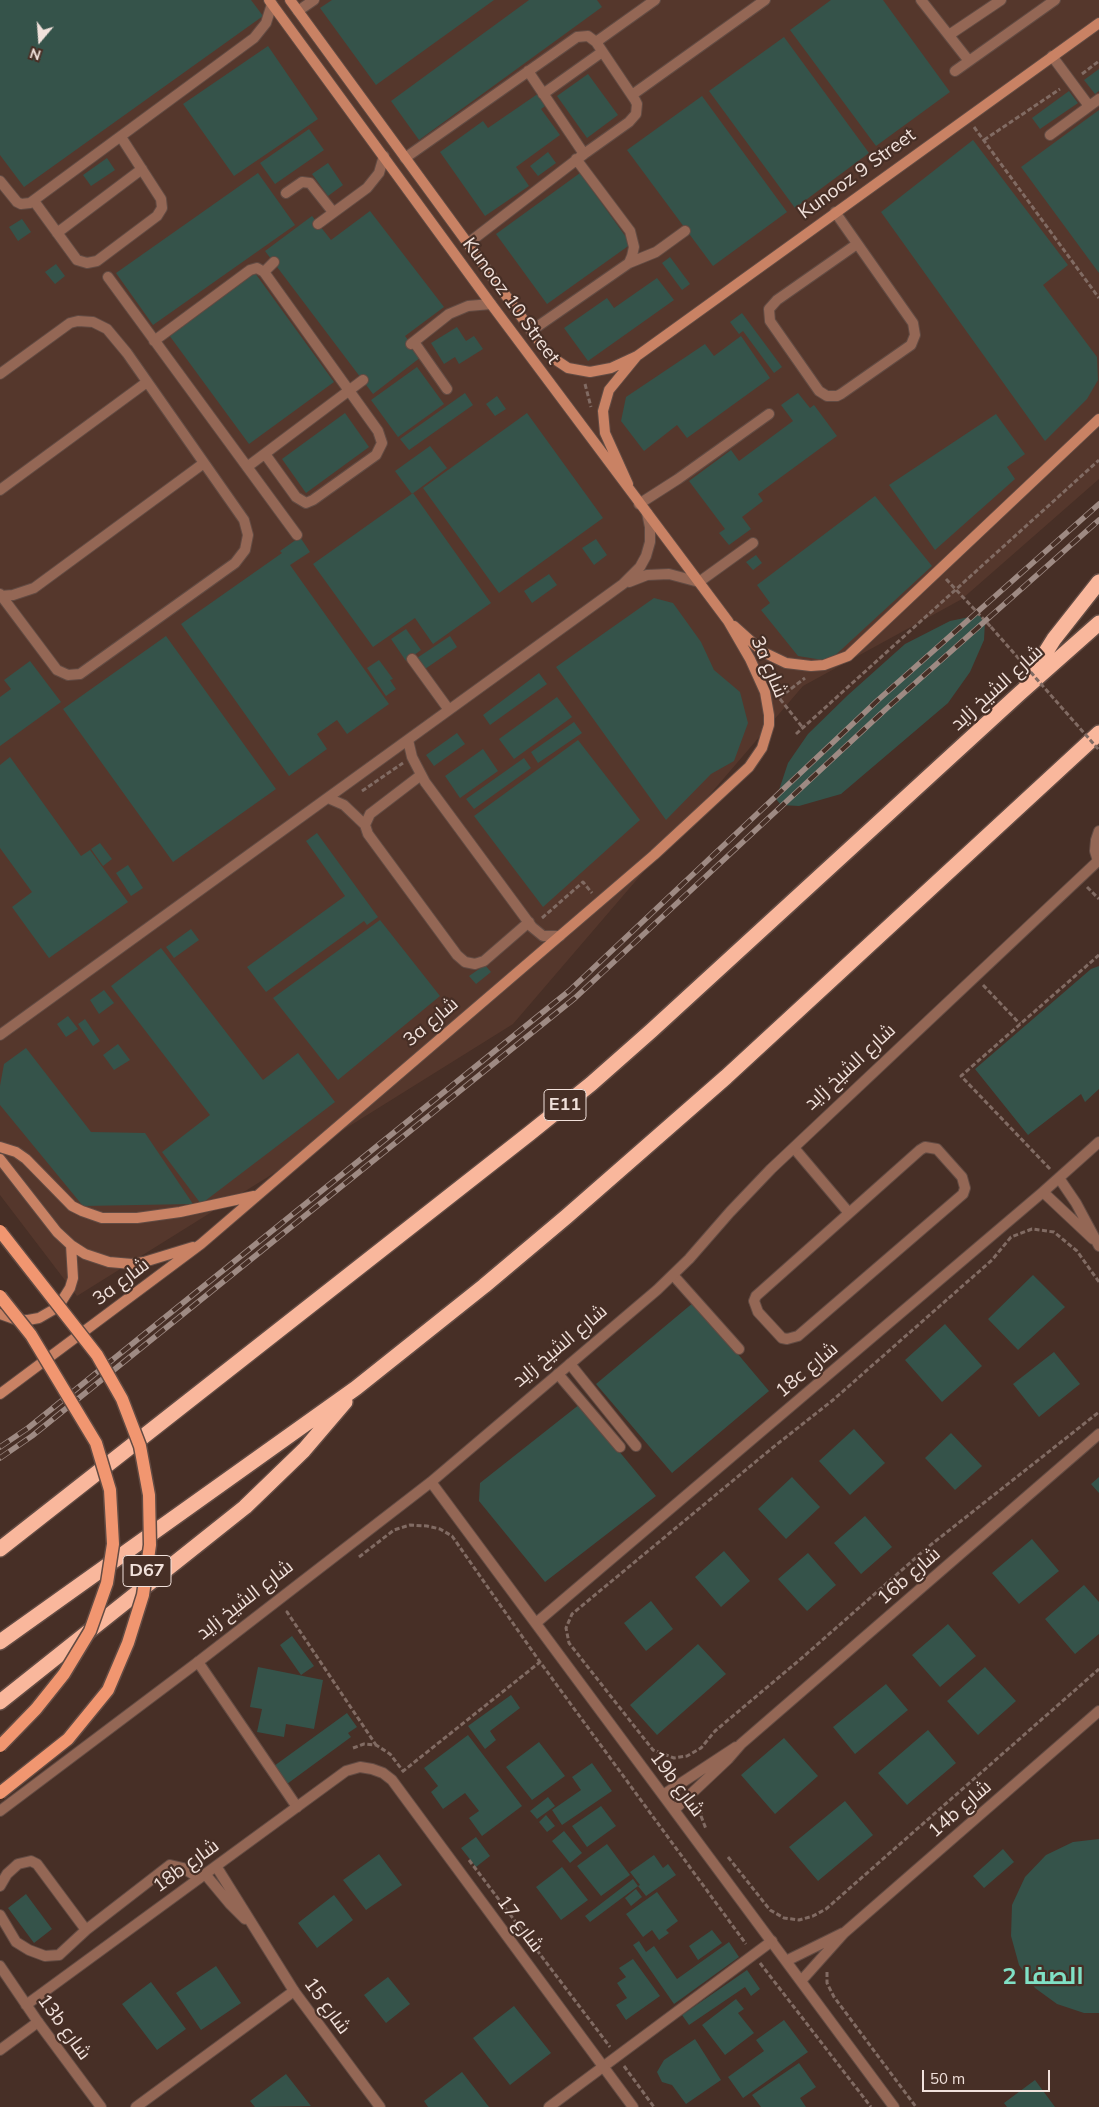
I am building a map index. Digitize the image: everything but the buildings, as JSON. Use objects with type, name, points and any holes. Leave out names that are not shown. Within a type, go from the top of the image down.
[{"type":"highway","points":[[1020,693],[1054,639],[1099,582]]},
{"type":"highway","name":"شارع الشيخ زايد","points":[[0,1549],[515,1146],[591,1084],[1099,623]]},
{"type":"highway","points":[[0,1642],[356,1388],[484,1286],[726,1077],[1099,733]]},
{"type":"highway","points":[[0,1702],[245,1507],[304,1450],[356,1388]]},
{"type":"main road","name":"D67","points":[[0,1231],[97,1355],[122,1399],[140,1446],[149,1495],[150,1545],[143,1595],[128,1643],[108,1690],[68,1739],[0,1793]]},
{"type":"main road","name":"D67","points":[[0,1296],[31,1335],[96,1443],[110,1490],[113,1544],[106,1583],[90,1631],[64,1674],[36,1709],[0,1746]]},
{"type":"street","name":"Kunooz 10 Street","points":[[290,0],[550,356]]},
{"type":"street","points":[[298,11],[314,0]]},
{"type":"street","points":[[596,42],[655,0]]},
{"type":"street","points":[[632,95],[765,0]]},
{"type":"street","points":[[921,0],[969,61]]},
{"type":"street","points":[[949,36],[1000,0]]},
{"type":"street","points":[[955,71],[1055,0]]},
{"type":"street","name":"Kunooz 10 Street","points":[[270,2],[491,304],[728,621]]},
{"type":"street","points":[[0,181],[17,202],[26,204],[34,201],[254,38],[266,23],[270,2]]},
{"type":"street","name":"Kunooz 9 Street","points":[[550,356],[568,368],[590,372],[611,368],[637,356],[966,117],[1099,23]]},
{"type":"street","points":[[405,158],[577,37],[588,36],[596,42],[637,104],[636,114],[633,119],[580,157],[467,244]]},
{"type":"street","points":[[543,94],[602,52]]},
{"type":"street","points":[[1052,56],[1089,106]]},
{"type":"street","points":[[528,71],[580,157],[630,231],[634,248],[629,263]]},
{"type":"street","points":[[1050,135],[1099,99]]},
{"type":"street","points":[[34,201],[77,260],[87,263],[92,263],[157,216],[162,208],[161,199],[121,136]]},
{"type":"street","points":[[318,224],[373,181],[379,173],[384,156]]},
{"type":"street","points":[[57,233],[142,169]]},
{"type":"street","points":[[286,193],[302,182],[310,183],[333,212]]},
{"type":"street","points":[[835,212],[913,323],[915,335],[911,345],[849,388],[837,396],[827,396],[819,391],[770,321],[769,309],[777,300],[857,244]]},
{"type":"street","points":[[531,331],[629,263],[656,252],[685,231]]},
{"type":"street","points":[[264,272],[274,262]]},
{"type":"street","points":[[154,340],[250,270],[257,268],[264,272],[350,391],[380,435],[382,443],[376,455],[306,503],[296,497],[265,454]]},
{"type":"street","points":[[108,277],[297,535]]},
{"type":"street","points":[[447,389],[413,343],[449,314],[468,306],[491,304]]},
{"type":"street","points":[[0,374],[70,323],[85,321],[100,324],[112,334],[244,520],[248,535],[245,550],[235,563],[86,672],[68,675],[57,670],[1,596]]},
{"type":"street","name":"Kunooz 9 Street","points":[[632,494],[622,467],[605,433],[603,411],[610,390],[637,356]]},
{"type":"street","points":[[247,467],[363,380]]},
{"type":"street","points":[[0,490],[147,382]]},
{"type":"street","points":[[639,504],[678,479],[769,414]]},
{"type":"street","points":[[728,621],[763,652],[786,663],[811,666],[824,665],[848,656],[1099,419]]},
{"type":"street","points":[[1,596],[13,596],[34,588],[204,463]]},
{"type":"street","points":[[0,1035],[623,584],[640,567],[646,556],[650,542],[650,527],[647,513]]},
{"type":"street","points":[[623,584],[647,575],[659,574],[680,576],[699,582],[753,544]]},
{"type":"street","name":"3a شارع","points":[[0,1394],[201,1244],[679,833],[749,767],[756,758],[766,737],[769,715],[767,699],[750,659],[728,621]]},
{"type":"street","points":[[412,659],[449,710]]},
{"type":"street","points":[[408,740],[412,757],[421,775],[530,925],[543,936],[560,936]]},
{"type":"street","points":[[365,825],[370,814],[421,775]]},
{"type":"street","points":[[328,798],[344,805],[365,825],[368,834],[460,959],[469,964],[480,963],[530,925]]},
{"type":"street","points":[[1098,860],[1095,851],[1099,831]]},
{"type":"street","name":"شارع الشيخ زايد","points":[[0,1811],[198,1662],[431,1482],[673,1275],[750,1190],[1098,860]]},
{"type":"street","name":"18c شارع","points":[[536,1623],[1043,1192],[1099,1142]]},
{"type":"street","points":[[0,1147],[22,1155],[72,1206],[102,1218],[137,1218],[180,1212],[219,1205],[257,1195]]},
{"type":"street","points":[[926,1147],[937,1149],[964,1182],[963,1194],[798,1336],[787,1339],[782,1338],[758,1312],[754,1301],[756,1296],[849,1213],[920,1150],[926,1147]]},
{"type":"street","points":[[794,1148],[849,1213]]},
{"type":"street","points":[[0,1159],[57,1232],[71,1245],[98,1259],[132,1264],[156,1259],[201,1244]]},
{"type":"street","points":[[1059,1178],[1084,1215],[1097,1244]]},
{"type":"street","points":[[1043,1192],[1097,1244]]},
{"type":"street","points":[[0,1314],[6,1318],[28,1320],[39,1318],[58,1306],[67,1293],[73,1278],[71,1245]]},
{"type":"street","points":[[673,1275],[739,1348]]},
{"type":"street","points":[[570,1364],[636,1446]]},
{"type":"street","points":[[558,1374],[620,1447]]},
{"type":"street","name":"16b شارع","points":[[674,1810],[728,1760],[741,1744],[1099,1434]]},
{"type":"street","name":"19b شارع","points":[[431,1482],[894,2107]]},
{"type":"street","points":[[198,1662],[297,1807]]},
{"type":"street","name":"14b شارع","points":[[801,1981],[844,1933],[1099,1711]]},
{"type":"street","name":"16b شارع","points":[[663,1795],[719,1756],[741,1744]]},
{"type":"street","name":"18b شارع","points":[[26,2005],[346,1771],[360,1767],[372,1769]]},
{"type":"street","name":"شارع 17","points":[[372,1769],[383,1773],[392,1780],[633,2107]]},
{"type":"street","points":[[0,1886],[7,1874],[18,1864],[31,1861],[36,1864],[86,1930]]},
{"type":"street","points":[[0,1915],[16,1942],[29,1950],[45,1956],[59,1955],[86,1930],[170,1865],[202,1876]]},
{"type":"street","name":"شارع 15","points":[[216,1866],[294,1991],[380,2107]]},
{"type":"street","name":"شارع 15","points":[[202,1876],[250,1922]]},
{"type":"street","name":"14b شارع","points":[[786,1960],[844,1933]]},
{"type":"street","points":[[549,2107],[772,1941]]},
{"type":"street","name":"13b شارع","points":[[0,1966],[38,2022],[101,2107]]},
{"type":"street","points":[[136,2107],[294,1991]]},
{"type":"street","points":[[0,2050],[38,2022]]},
{"type":"path","points":[[984,140],[1099,61]]},
{"type":"path","points":[[966,117],[1099,298]]},
{"type":"path","points":[[590,372],[584,386],[591,408],[603,411]]},
{"type":"path","points":[[796,734],[1099,460]]},
{"type":"path","points":[[938,572],[991,627],[1099,750]]},
{"type":"path","points":[[767,699],[780,698],[808,676],[811,666]]},
{"type":"path","points":[[780,698],[803,728]]},
{"type":"path","points":[[344,805],[412,757]]},
{"type":"path","points":[[530,925],[582,882],[599,901]]},
{"type":"path","points":[[1059,1178],[961,1076],[1099,956]]},
{"type":"path","points":[[975,977],[1020,1024]]},
{"type":"path","points":[[1099,1282],[1077,1251],[1054,1232],[1032,1229],[1012,1237],[992,1260],[832,1400],[572,1614],[566,1628],[569,1643],[654,1750],[674,1758],[687,1756],[702,1748],[715,1731],[803,1657],[928,1547],[1099,1412]]},
{"type":"path","points":[[356,1559],[394,1530],[410,1525],[440,1529],[452,1536],[540,1662],[754,1955],[870,2107]]},
{"type":"path","points":[[294,1606],[287,1612],[376,1745]]},
{"type":"path","points":[[392,1780],[540,1662]]},
{"type":"path","points":[[724,1853],[770,1910],[784,1918],[799,1920],[813,1916],[826,1909],[1099,1669]]},
{"type":"path","points":[[704,1792],[701,1816],[707,1831]]},
{"type":"path","points":[[827,1968],[827,1983],[834,1997],[916,2107]]},
{"type":"shaded area","points":[[0,0],[1099,0],[1099,479],[962,599],[803,686],[513,1024],[77,1296],[0,1195]]},
{"type":"railway","points":[[0,1447],[28,1428],[569,991],[878,700],[1099,504]]},
{"type":"railway","points":[[0,1458],[32,1436],[575,998],[886,709],[1099,520]]},
{"type":"district","name":"الصفا 2","points":[[1043,1977]]}]
